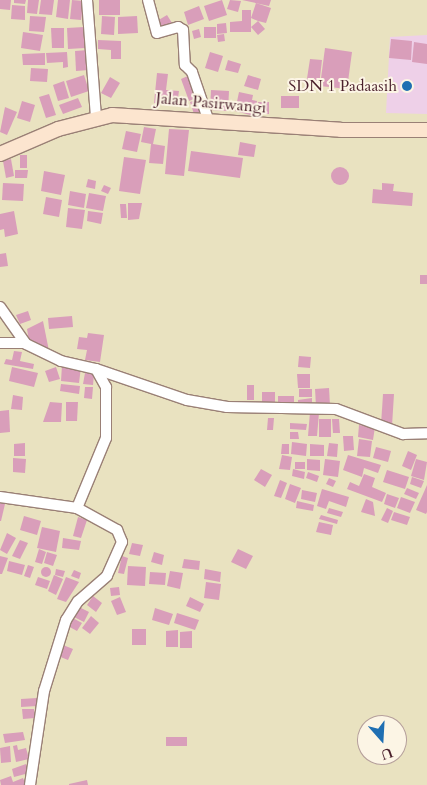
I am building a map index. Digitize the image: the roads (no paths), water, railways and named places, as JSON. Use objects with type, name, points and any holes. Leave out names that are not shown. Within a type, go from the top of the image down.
[{"type":"street","points":[[87,0],[96,116]]},
{"type":"street","points":[[148,0],[157,33],[178,27],[183,30],[185,66],[192,72],[209,122]]},
{"type":"street","name":"Jalan Pasirwangi","points":[[0,154],[96,116],[427,130]]},
{"type":"street","points":[[0,307],[24,343]]},
{"type":"street","points":[[0,343],[24,343],[61,362],[96,369],[187,400],[227,407],[336,408],[403,434],[427,433]]},
{"type":"street","points":[[77,508],[103,449],[109,418],[106,387],[96,369]]},
{"type":"street","points":[[0,497],[77,508],[117,530],[122,542],[107,576],[78,601],[66,620],[44,691],[30,785]]},
{"type":"place","name":"SDN 1 Padaasih","points":[[407,86]]}]
